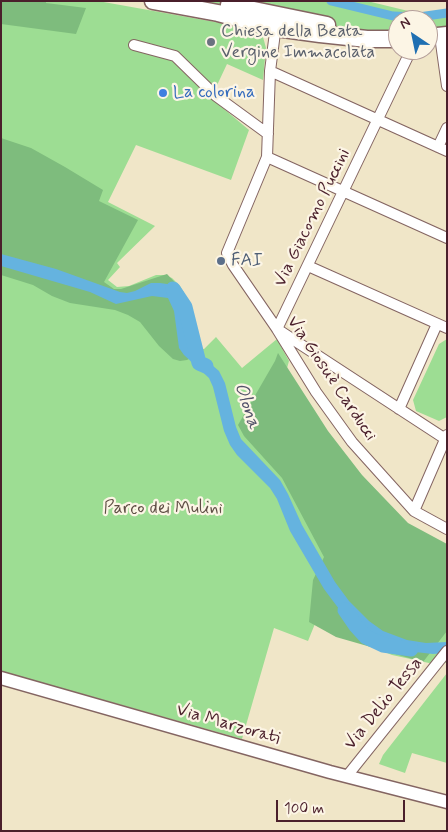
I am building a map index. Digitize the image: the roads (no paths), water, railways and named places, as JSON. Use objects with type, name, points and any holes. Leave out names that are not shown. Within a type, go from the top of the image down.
[{"type":"main road","points":[[153,1],[218,13],[388,37]]},
{"type":"main road","points":[[208,1],[277,21]]},
{"type":"street","points":[[277,21],[270,71],[267,157],[447,238]]},
{"type":"street","points":[[438,36],[447,86]]},
{"type":"street","points":[[134,45],[175,56],[216,96],[268,134]]},
{"type":"street","name":"Via Giacomo Puccini","points":[[277,329],[406,60]]},
{"type":"street","points":[[270,71],[442,149],[447,128]]},
{"type":"street","name":"Via Giosuè Carducci","points":[[267,157],[227,253],[316,392],[352,442],[414,511],[447,529]]},
{"type":"street","points":[[308,266],[447,328]]},
{"type":"street","points":[[398,409],[437,324]]},
{"type":"street","points":[[277,329],[398,409],[446,438],[414,511]]},
{"type":"street","name":"Via Delio Tessa","points":[[347,776],[447,651]]},
{"type":"street","name":"Via Marzorati","points":[[1,678],[347,776],[447,802]]},
{"type":"water","points":[[1,254],[56,269],[120,292],[135,291],[151,283],[167,284],[176,288],[183,299],[186,334],[189,343],[192,348],[219,371],[225,383],[236,427],[241,439],[280,480],[302,525],[335,582],[349,601],[369,621],[383,631],[407,640],[426,643],[447,642],[447,653],[433,654],[406,651],[374,640],[361,631],[339,609],[324,589],[290,531],[277,499],[270,488],[237,455],[230,445],[224,431],[209,378],[179,348],[174,311],[168,298],[152,296],[116,304],[90,292],[1,266]]},
{"type":"waterway","points":[[331,1],[393,16],[419,17],[447,13]]},
{"type":"waterway","name":"Olona","points":[[173,289],[185,307],[199,363],[206,366]]},
{"type":"waterway","name":"Olona","points":[[345,610],[366,637],[383,645],[411,649]]},
{"type":"place","name":"Chiesa della Beata Vergine Immacolata","points":[[211,42]]},
{"type":"place","name":"La colorina","points":[[163,93]]},
{"type":"place","name":"FAI","points":[[221,261]]},
{"type":"park label","name":"Parco dei Mulini","points":[[163,509]]}]
